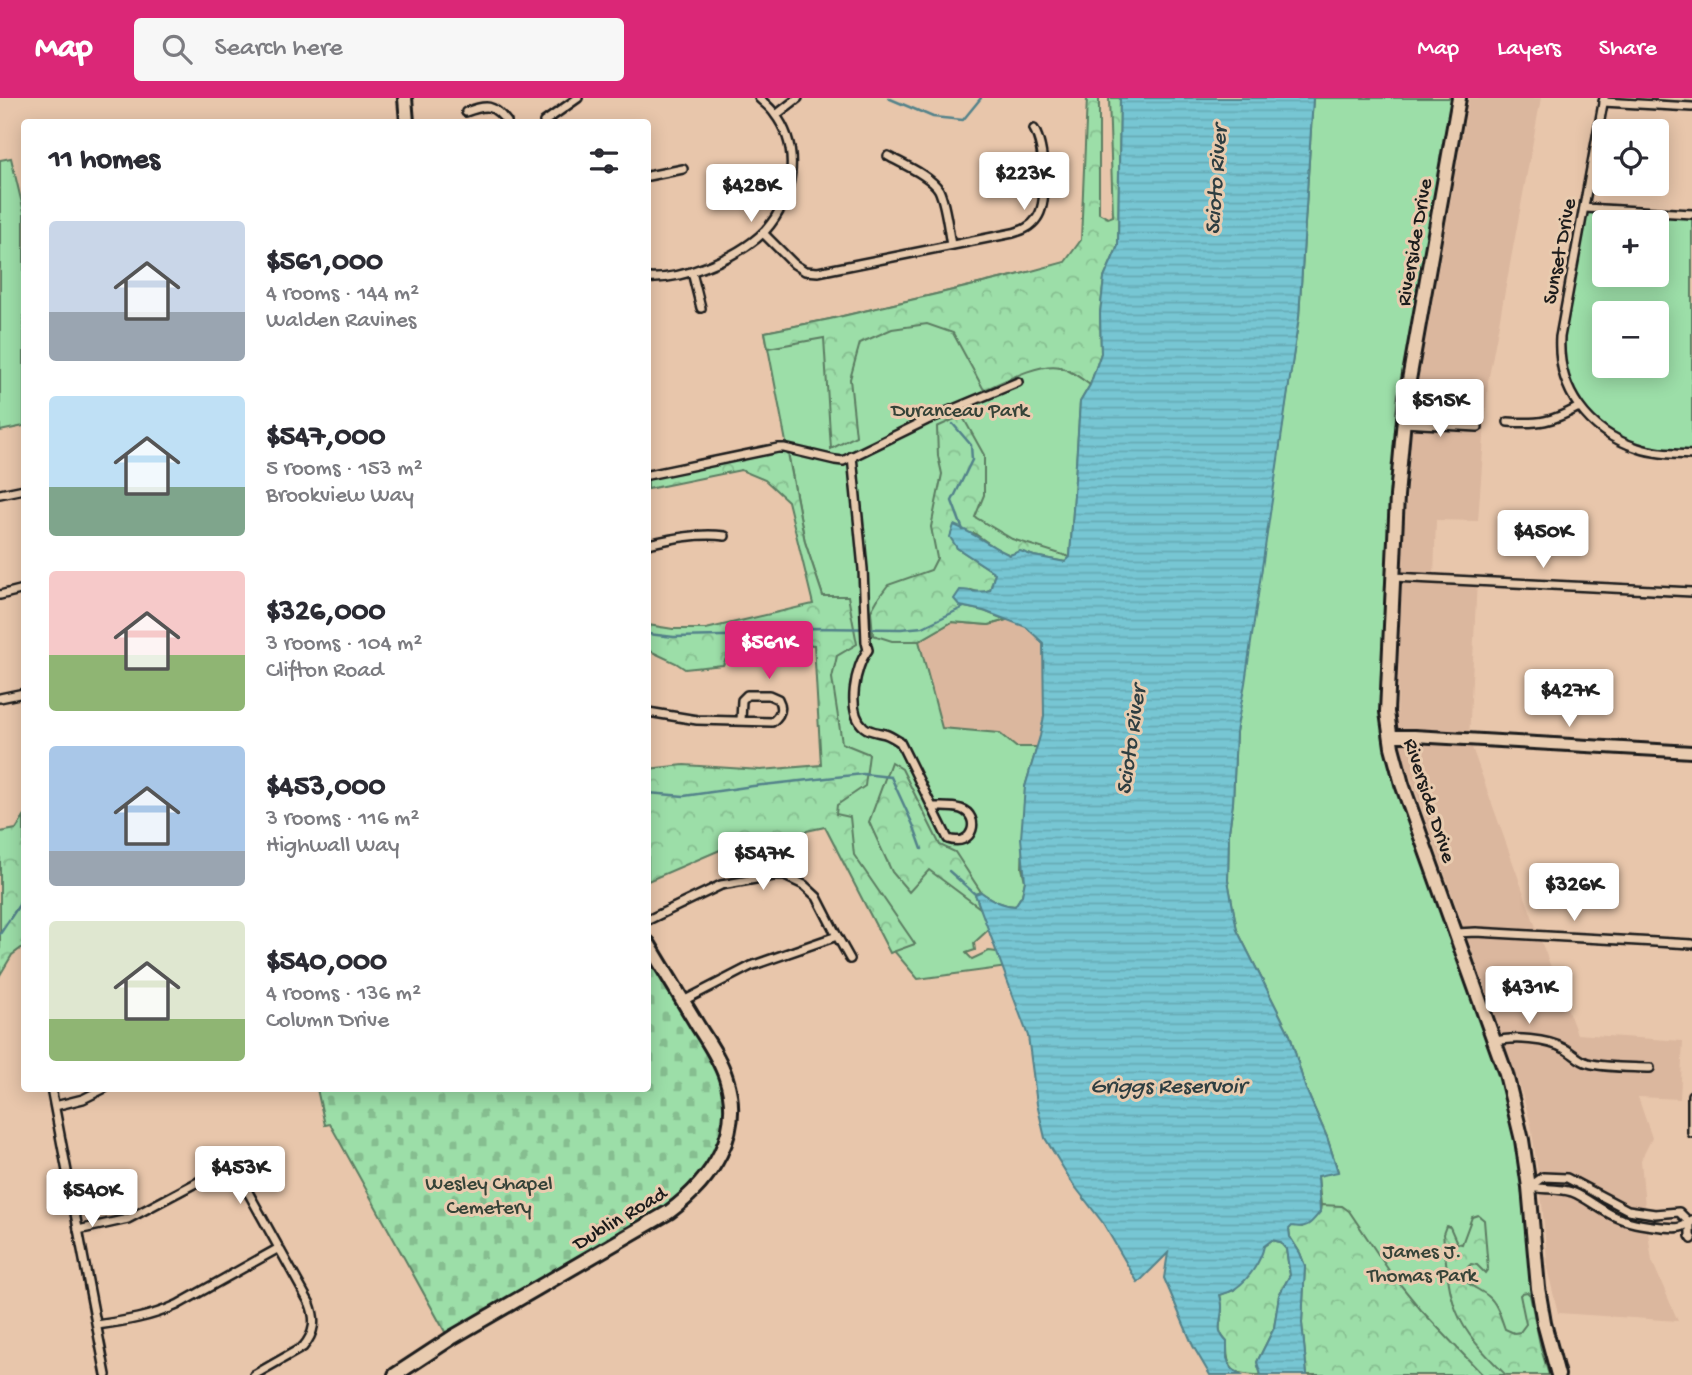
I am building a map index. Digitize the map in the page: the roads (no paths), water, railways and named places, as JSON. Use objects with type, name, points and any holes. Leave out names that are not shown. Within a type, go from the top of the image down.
[{"type":"main road","points":[[405,98],[407,119]]},
{"type":"main road","name":"Riverside Drive","points":[[1459,98],[1410,369],[1403,423],[1387,704],[1390,736],[1402,784],[1506,1074],[1520,1130],[1544,1323],[1558,1375]]},
{"type":"main road","points":[[1390,736],[1692,752]]},
{"type":"main road","name":"Dublin Road","points":[[395,1375],[453,1336],[669,1212],[692,1193],[711,1172],[725,1142],[730,1120],[726,1077],[715,1053],[651,948]]},
{"type":"street","points":[[557,119],[579,98]]},
{"type":"street","points":[[651,278],[692,272],[729,257],[763,233],[778,215],[791,182],[792,159],[790,147],[776,115],[759,98]]},
{"type":"street","points":[[776,115],[798,98]]},
{"type":"street","points":[[1604,100],[1692,107]]},
{"type":"street","name":"Sunset Drive","points":[[1579,407],[1567,386],[1559,346],[1604,100]]},
{"type":"street","points":[[466,112],[480,107],[491,107],[505,119]]},
{"type":"street","points":[[763,233],[793,264],[805,271],[818,272],[1025,229],[1039,215],[1043,198],[1043,157],[1034,129]]},
{"type":"street","points":[[888,156],[933,182],[939,190],[951,246]]},
{"type":"street","points":[[651,175],[683,169]]},
{"type":"street","points":[[1585,208],[1692,214]]},
{"type":"street","points":[[692,272],[701,308]]},
{"type":"street","points":[[651,474],[778,448],[843,461],[927,420],[1018,382]]},
{"type":"street","points":[[1508,422],[1545,422],[1579,407],[1604,432],[1620,442],[1640,449],[1692,455]]},
{"type":"street","points":[[1403,423],[1478,427]]},
{"type":"street","points":[[852,456],[868,650],[860,664],[855,687],[857,719],[870,731],[886,734],[900,742],[948,839],[957,841],[969,836],[972,831],[969,814],[957,808],[933,807]]},
{"type":"street","points":[[0,494],[21,490]]},
{"type":"street","points":[[651,543],[692,535],[725,536]]},
{"type":"street","points":[[1393,577],[1692,592]]},
{"type":"street","points":[[0,594],[21,590]]},
{"type":"street","points":[[0,698],[21,694]]},
{"type":"street","points":[[651,712],[697,720],[772,722],[781,710],[778,699],[769,695],[747,695],[742,700],[741,721]]},
{"type":"street","points":[[651,919],[721,885],[785,876],[804,885],[817,897],[850,959]]},
{"type":"street","points":[[1456,933],[1692,944]]},
{"type":"street","points":[[683,1001],[751,965],[836,936]]},
{"type":"street","points":[[1494,1042],[1504,1038],[1545,1042],[1564,1048],[1588,1063],[1650,1068]]},
{"type":"street","points":[[52,1092],[106,1375]]},
{"type":"street","points":[[55,1106],[83,1099],[97,1092]]},
{"type":"street","points":[[1692,1095],[1692,1133]]},
{"type":"street","points":[[78,1230],[128,1219],[209,1176],[227,1176],[236,1180],[248,1192],[310,1304],[314,1317],[313,1330],[303,1347],[254,1375]]},
{"type":"street","points":[[1528,1187],[1542,1177],[1567,1178],[1628,1210],[1679,1212],[1691,1221]]},
{"type":"street","points":[[1528,1187],[1543,1190],[1562,1189],[1574,1193],[1612,1215],[1636,1224],[1679,1229],[1691,1221]]},
{"type":"street","points":[[1691,1221],[1692,1239]]},
{"type":"street","points":[[97,1325],[147,1317],[177,1306],[279,1248]]},
{"type":"water","name":"Griggs Reservoir","points":[[1120,98],[1313,98],[1299,317],[1236,732],[1228,880],[1237,930],[1290,1035],[1305,1087],[1327,1137],[1338,1172],[1318,1176],[1320,1212],[1306,1226],[1292,1226],[1289,1229],[1290,1237],[1305,1266],[1302,1323],[1307,1375],[1261,1375],[1257,1362],[1274,1328],[1279,1295],[1290,1275],[1286,1249],[1280,1242],[1272,1240],[1264,1246],[1250,1275],[1233,1291],[1220,1295],[1220,1329],[1227,1342],[1227,1358],[1231,1368],[1241,1375],[1210,1375],[1193,1346],[1164,1278],[1168,1253],[1138,1283],[1103,1223],[1073,1184],[1045,1138],[1037,1104],[1028,1036],[975,894],[981,892],[997,902],[1015,906],[1022,895],[1025,881],[1021,838],[1025,787],[1044,716],[1043,643],[1026,627],[984,611],[960,606],[954,599],[960,590],[990,590],[995,573],[957,548],[950,537],[954,525],[1010,555],[1020,551],[1065,562],[1070,557],[1080,402],[1090,385],[1101,353],[1100,313],[1104,278],[1118,246]]},
{"type":"waterway","points":[[888,98],[933,117],[963,120],[981,98]]},
{"type":"waterway","points":[[953,424],[971,445],[972,460],[952,501],[963,530]]},
{"type":"waterway","points":[[651,634],[674,637],[769,635],[808,628],[901,629],[923,627],[964,607]]},
{"type":"waterway","points":[[651,793],[684,796],[863,774],[891,777],[922,849]]},
{"type":"waterway","points":[[949,871],[975,894]]},
{"type":"waterway","points":[[0,934],[21,900]]},
{"type":"water label","name":"Scioto River","points":[[1214,180]]},
{"type":"water label","name":"Scioto River","points":[[1129,740]]},
{"type":"park label","name":"Duranceau Park","points":[[960,409]]},
{"type":"park label","name":"Wesley Chapel Cemetery","points":[[489,1194]]},
{"type":"park label","name":"James J. Thomas Park","points":[[1422,1262]]}]
